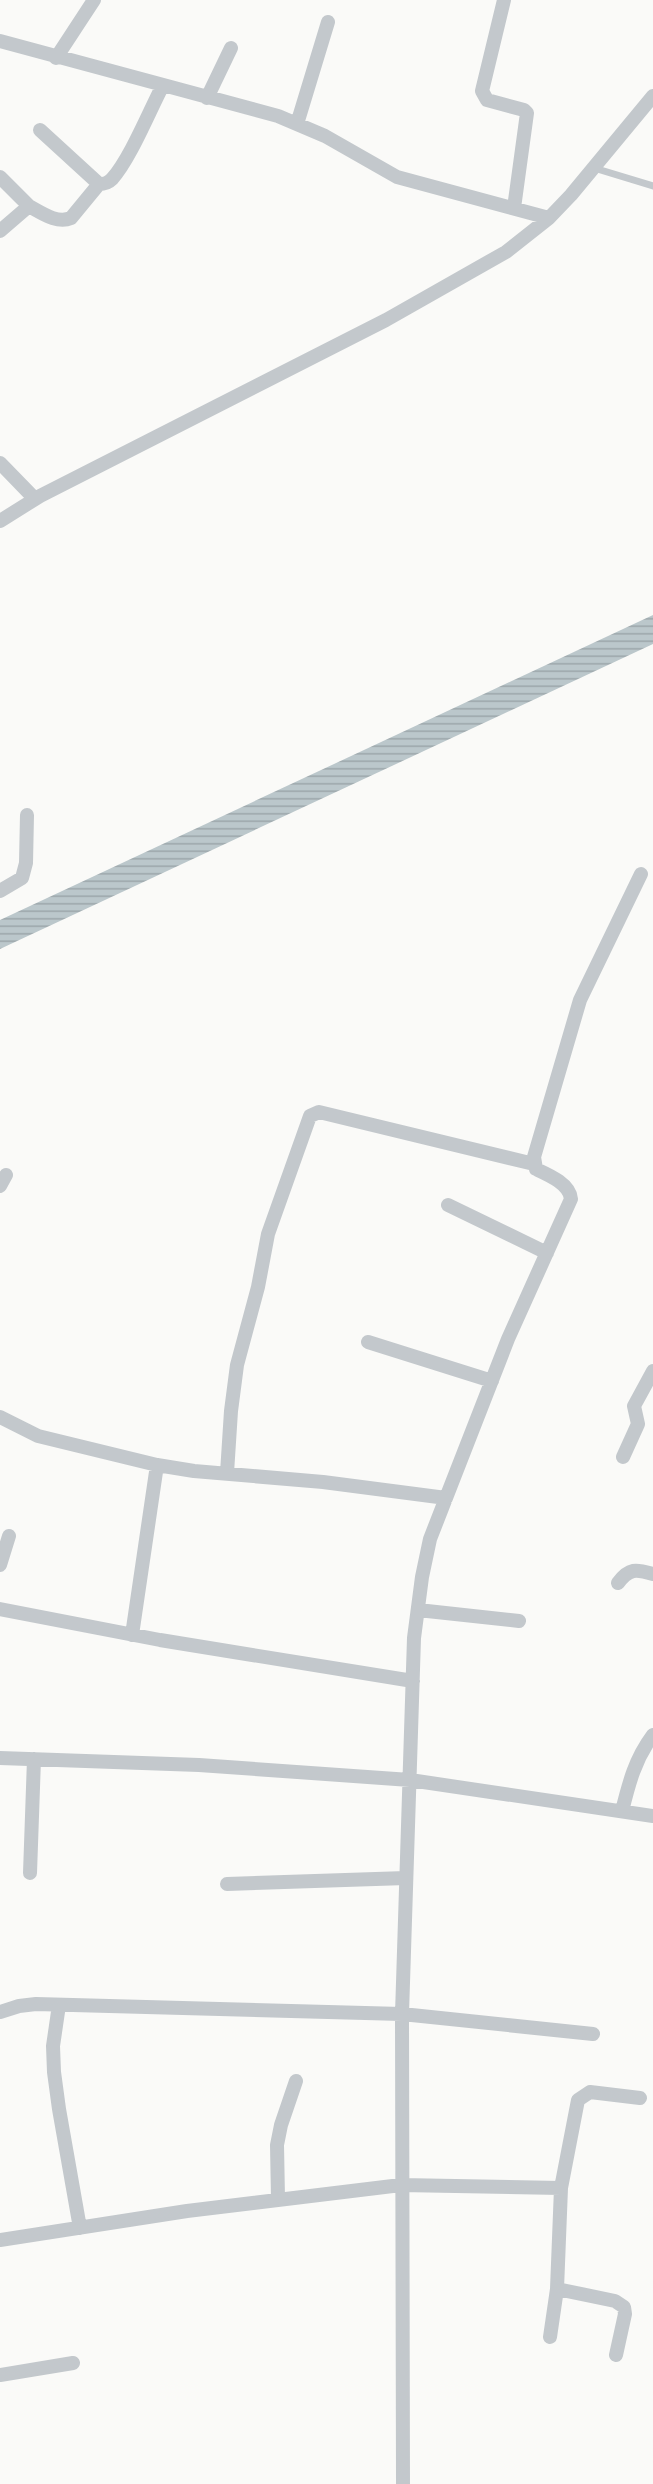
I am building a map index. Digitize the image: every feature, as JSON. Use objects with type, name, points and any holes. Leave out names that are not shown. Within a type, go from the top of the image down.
[{"type":"street","points":[[56,58],[94,0]]},
{"type":"street","points":[[504,0],[482,91],[486,100],[524,110],[527,113],[514,208]]},
{"type":"street","points":[[297,124],[328,22]]},
{"type":"street","points":[[0,41],[162,87],[278,116],[324,136],[397,177],[422,186],[549,218]]},
{"type":"street","points":[[207,98],[231,48]]},
{"type":"street","points":[[0,177],[29,206],[58,220],[64,221],[71,218],[99,184],[111,180],[162,87]]},
{"type":"street","points":[[0,521],[35,500],[442,290],[506,252],[549,218],[594,168],[653,96]]},
{"type":"street","points":[[40,130],[99,184]]},
{"type":"street","points":[[0,231],[29,206]]},
{"type":"street","points":[[0,463],[35,500]]},
{"type":"street","points":[[0,891],[22,878],[26,863],[27,815]]},
{"type":"street","points":[[403,2484],[402,2014],[413,1681],[418,1610],[430,1539],[492,1381],[571,1199],[571,1194],[564,1185],[536,1169],[534,1157],[580,1000],[641,874]]},
{"type":"street","points":[[227,1473],[237,1365],[258,1287],[268,1234],[310,1116],[319,1112],[534,1164]]},
{"type":"street","points":[[448,1205],[547,1253]]},
{"type":"street","points":[[368,1342],[492,1381]]},
{"type":"street","points":[[623,1457],[638,1424],[634,1406],[653,1371]]},
{"type":"street","points":[[0,1417],[38,1436],[157,1465],[323,1482],[446,1498]]},
{"type":"street","points":[[132,1635],[157,1465]]},
{"type":"street","points":[[0,1565],[9,1536]]},
{"type":"street","points":[[618,1582],[631,1570],[653,1574]]},
{"type":"street","points":[[0,1609],[132,1635],[413,1681]]},
{"type":"street","points":[[418,1610],[519,1621]]},
{"type":"street","points":[[622,1811],[634,1767],[644,1746],[653,1735]]},
{"type":"street","points":[[0,1758],[200,1765],[410,1780],[653,1816]]},
{"type":"street","points":[[30,1873],[34,1759]]},
{"type":"street","points":[[227,1884],[406,1878]]},
{"type":"street","points":[[59,2005],[53,2046],[54,2072],[80,2228]]},
{"type":"street","points":[[0,2012],[19,2006],[59,2005],[402,2014],[593,2034]]},
{"type":"street","points":[[278,2198],[277,2145],[281,2125],[296,2081]]},
{"type":"street","points":[[550,2337],[557,2289],[561,2188],[578,2100],[590,2092],[640,2098]]},
{"type":"street","points":[[0,2240],[278,2198],[401,2185],[561,2188]]},
{"type":"street","points":[[557,2289],[615,2301],[624,2307],[625,2314],[616,2355]]},
{"type":"street","points":[[0,2375],[73,2363]]},
{"type":"lane","points":[[594,168],[653,186]]},
{"type":"shaded area","points":[[653,615],[653,644],[0,949],[0,920]]}]
